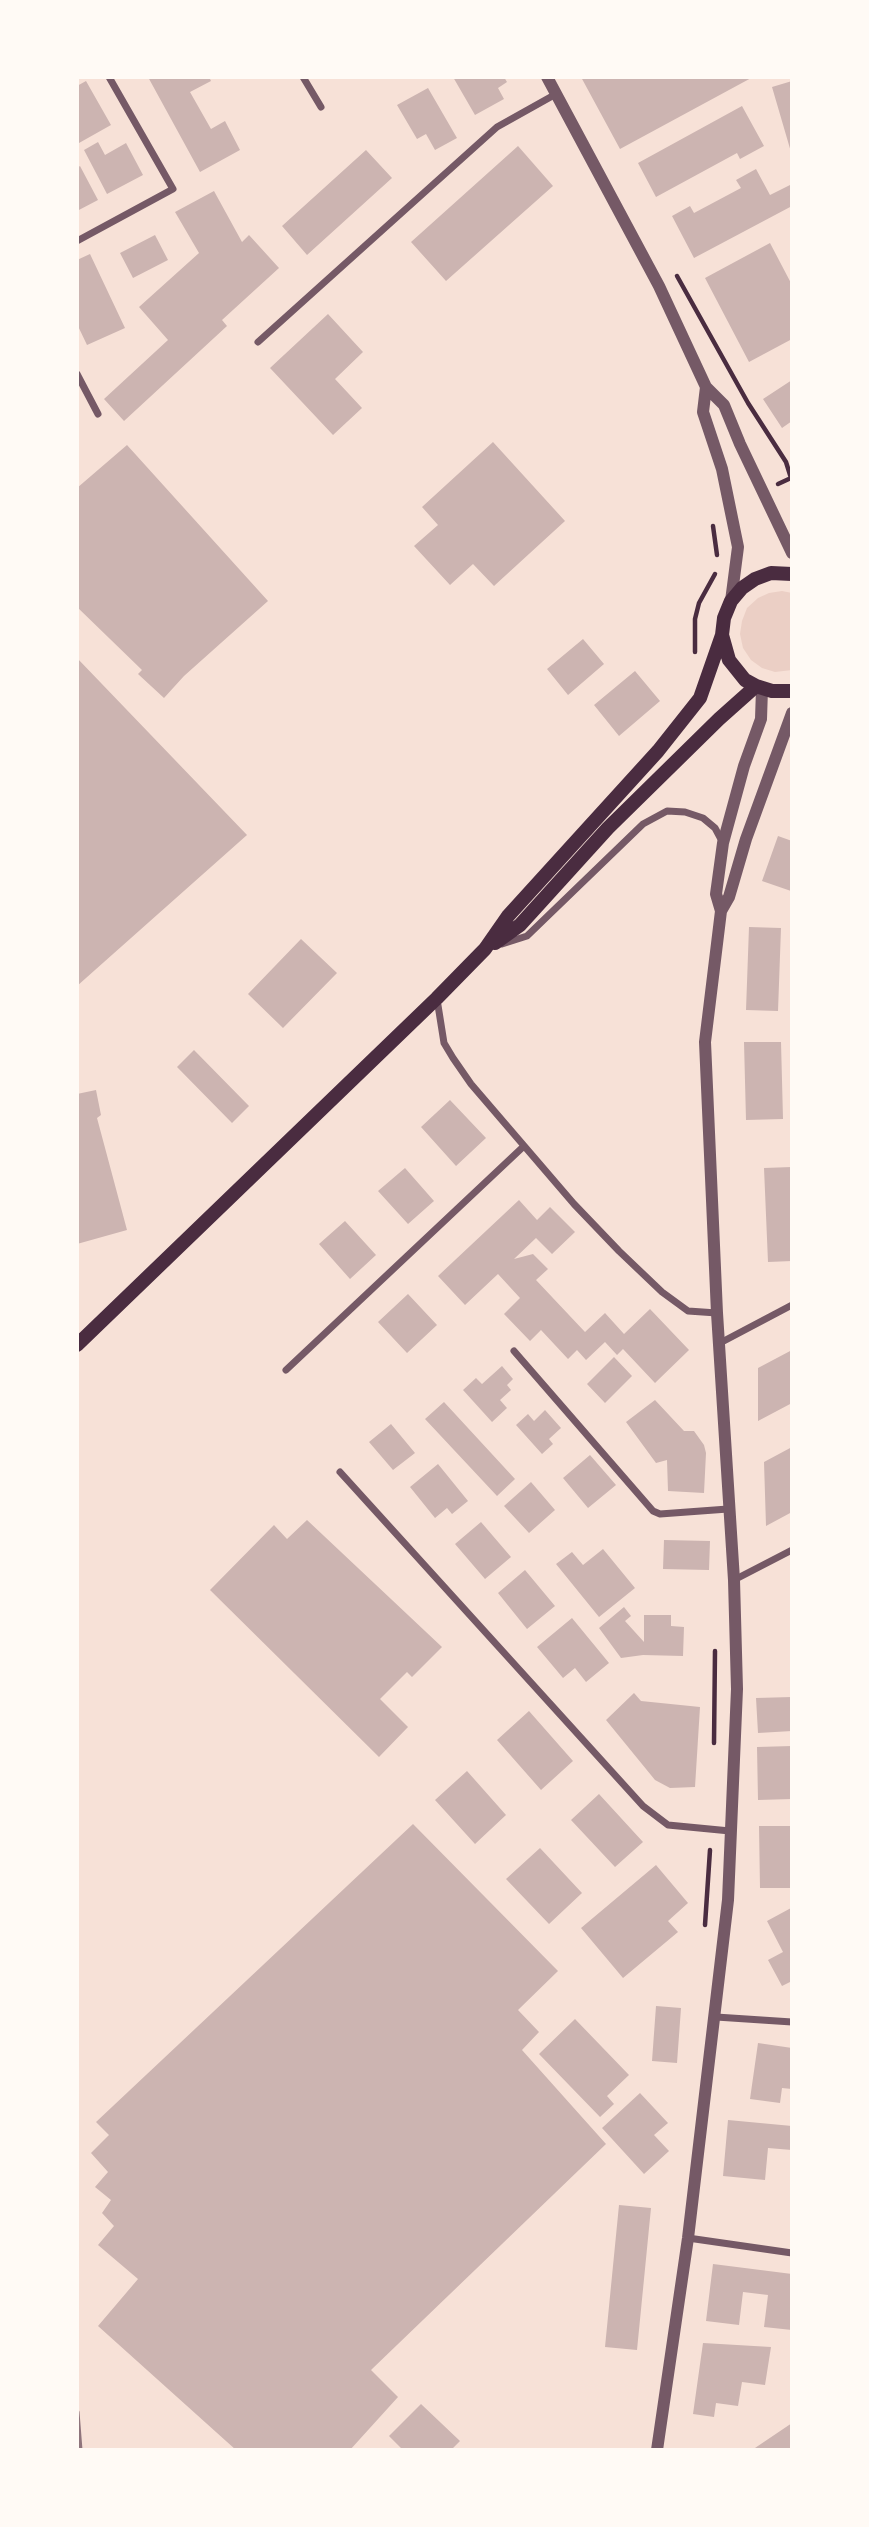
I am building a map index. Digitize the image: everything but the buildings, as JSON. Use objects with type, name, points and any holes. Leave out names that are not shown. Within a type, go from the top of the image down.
[{"type":"main road","points":[[77,1345],[437,999],[485,949],[508,916],[658,751],[700,698],[731,601],[742,588],[755,579],[771,573],[792,574]]},
{"type":"main road","points":[[722,635],[724,648],[736,671],[759,688],[792,691]]},
{"type":"main road","points":[[485,949],[520,925],[608,828],[719,719],[759,688]]},
{"type":"street","points":[[77,241],[173,189],[109,77]]},
{"type":"street","points":[[303,77],[321,107]]},
{"type":"street","points":[[547,77],[659,286],[706,387],[724,405],[792,553]]},
{"type":"street","points":[[258,342],[497,127],[556,94]]},
{"type":"street","points":[[77,374],[98,414]]},
{"type":"street","points":[[706,387],[703,412],[722,469],[738,547],[731,601]]},
{"type":"street","points":[[721,911],[716,894],[723,844],[744,766],[761,719],[759,688]]},
{"type":"street","points":[[657,2450],[716,2017],[728,1900],[737,1689],[734,1580],[717,1313],[705,1042],[721,911],[729,897],[746,839],[792,713]]},
{"type":"street","points":[[485,949],[527,936],[643,824],[667,811],[685,812],[703,818],[715,828],[723,844]]},
{"type":"street","points":[[437,999],[444,1043],[471,1084],[524,1146],[619,1251],[662,1292],[688,1311],[717,1313]]},
{"type":"street","points":[[286,1370],[524,1146]]},
{"type":"street","points":[[720,1343],[792,1305]]},
{"type":"street","points":[[514,1350],[653,1511],[660,1514],[728,1509]]},
{"type":"street","points":[[340,1472],[643,1806],[668,1825],[730,1831]]},
{"type":"street","points":[[734,1580],[792,1550]]},
{"type":"street","points":[[716,2017],[792,2022]]},
{"type":"street","points":[[688,2238],[792,2253]]},
{"type":"path","points":[[714,1748],[716,1644]]},
{"type":"path","points":[[704,1928],[711,1831]]},
{"type":"shaded area","points":[[782,591],[792,593],[792,670],[775,672],[762,668],[751,660],[743,648],[740,634],[747,608],[758,598]]},
{"type":"railway","points":[[77,2412],[80,2450]]}]
